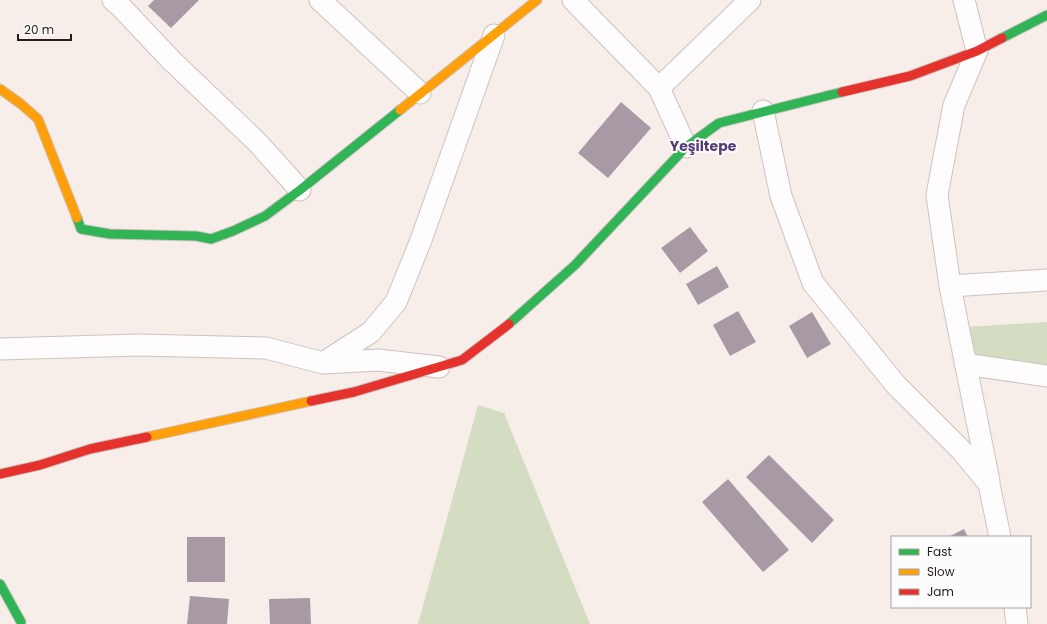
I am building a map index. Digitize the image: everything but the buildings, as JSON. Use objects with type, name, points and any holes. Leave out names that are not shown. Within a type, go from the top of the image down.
[{"type":"street","points":[[320,0],[420,93]]},
{"type":"street","points":[[0,89],[21,104],[38,119],[81,229],[110,234],[196,236],[211,239],[233,232],[265,216],[300,190],[537,0]]},
{"type":"street","points":[[573,0],[659,88],[686,146]]},
{"type":"street","points":[[659,88],[750,0]]},
{"type":"street","points":[[964,0],[977,51],[954,105],[937,195],[950,286],[1000,536]]},
{"type":"street","points":[[121,2],[171,60],[257,142],[300,190]]},
{"type":"street","points":[[0,474],[40,465],[90,448],[354,392],[462,360],[514,321],[575,265],[686,146],[719,123],[910,76],[977,51],[1047,15]]},
{"type":"street","points":[[323,363],[371,332],[396,302],[422,240],[494,35]]},
{"type":"street","points":[[763,111],[781,196],[813,283],[896,385],[962,452],[989,484]]},
{"type":"street","points":[[950,286],[1047,280]]},
{"type":"street","points":[[0,349],[138,345],[266,348],[323,363],[378,360],[439,367]]},
{"type":"street","points":[[965,364],[1047,376]]},
{"type":"street","points":[[0,584],[23,623]]},
{"type":"street","points":[[1015,608],[1017,624]]},
{"type":"street","points":[[7,618],[23,623]]},
{"type":"green space","points":[[1047,322],[1047,387],[983,378],[967,327]]},
{"type":"green space","points":[[478,405],[504,413],[590,624],[418,624]]},
{"type":"traffic: fast","points":[[1002,38],[1047,15]]},
{"type":"traffic: fast","points":[[509,324],[575,265],[686,147],[719,123],[842,92]]},
{"type":"traffic: fast","points":[[77,218],[81,229],[110,234],[196,236],[211,239],[233,231],[265,216],[400,110]]},
{"type":"traffic: fast","points":[[0,584],[21,622]]},
{"type":"traffic: slow","points":[[400,110],[537,0]]},
{"type":"traffic: slow","points":[[0,89],[21,104],[38,119],[77,218]]},
{"type":"traffic: slow","points":[[147,437],[311,401]]},
{"type":"traffic: jam","points":[[842,92],[910,76],[977,51],[1002,38]]},
{"type":"traffic: jam","points":[[311,401],[354,392],[462,360],[509,324]]},
{"type":"traffic: jam","points":[[0,474],[40,465],[90,449],[147,437]]},
{"type":"district","name":"Yeşiltepe","points":[[703,146]]}]
